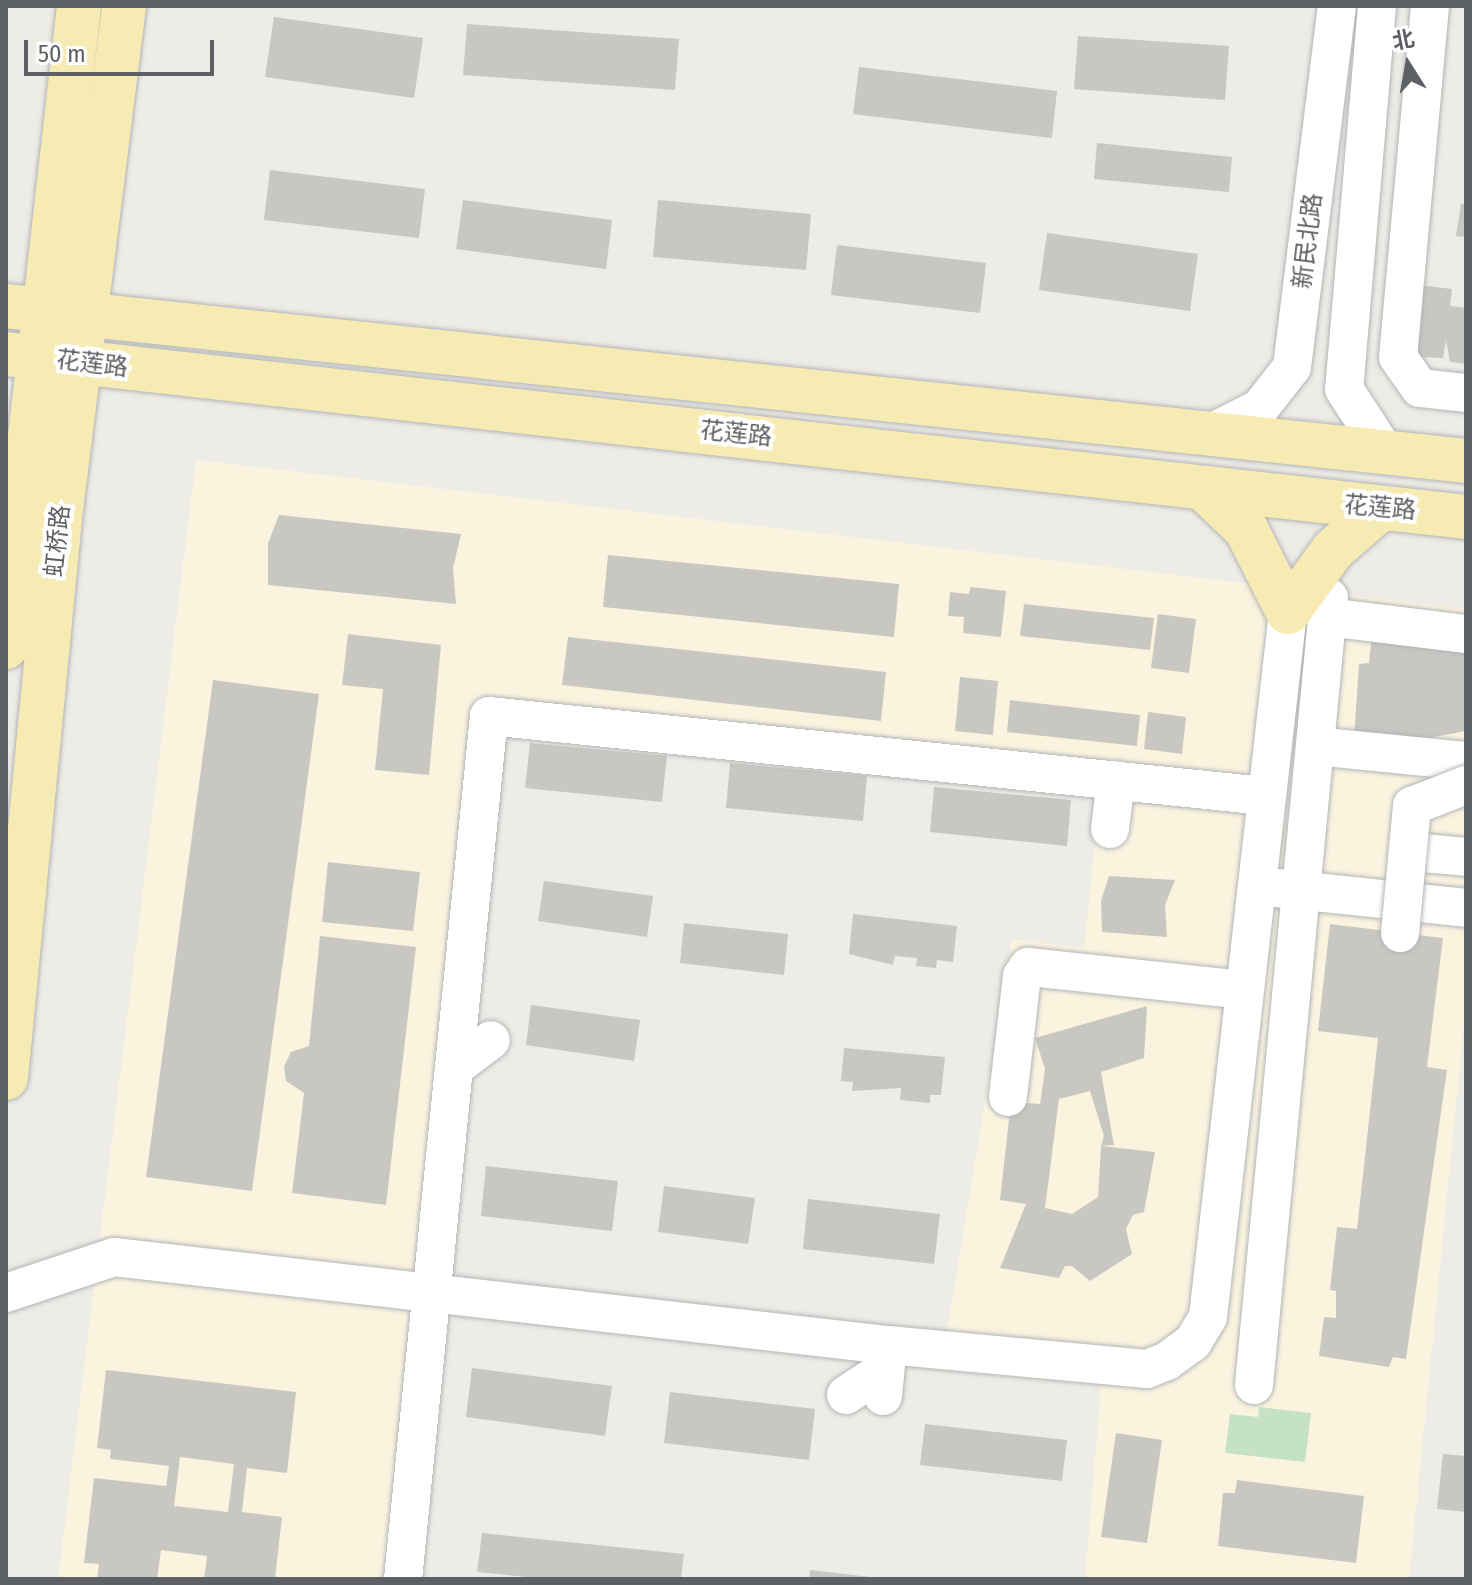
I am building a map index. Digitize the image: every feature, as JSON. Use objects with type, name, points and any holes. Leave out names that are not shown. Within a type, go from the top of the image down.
[{"type":"main road","name":"虹桥路","points":[[6,1078],[40,515],[41,359],[79,6]]},
{"type":"main road","name":"虹桥路","points":[[47,310],[107,159],[124,6]]},
{"type":"main road","points":[[63,153],[107,159]]},
{"type":"main road","name":"花莲路","points":[[47,310],[1466,461]]},
{"type":"main road","points":[[242,382],[247,332]]},
{"type":"main road","name":"花莲路","points":[[41,359],[1466,517]]},
{"type":"main road","points":[[1205,490],[1246,529],[1315,609]]},
{"type":"main road","points":[[1315,609],[1333,550],[1381,508]]},
{"type":"main road","name":"虹桥路","points":[[6,647],[40,515]]},
{"type":"street","name":"新民北路","points":[[1209,434],[1260,408],[1292,367],[1337,6]]},
{"type":"street","name":"新民北路","points":[[1377,6],[1344,389],[1387,455]]},
{"type":"street","points":[[1429,6],[1398,357],[1420,388],[1466,393]]},
{"type":"street","points":[[1315,609],[1466,634]]},
{"type":"street","points":[[1254,1385],[1315,746],[1315,609]]},
{"type":"street","points":[[6,1293],[114,1257],[433,1294],[885,1370],[1147,1369],[1193,1342],[1208,1317],[1265,796],[1315,609]]},
{"type":"street","points":[[403,1579],[458,1065],[489,716],[1265,796]]},
{"type":"street","points":[[1315,746],[1466,761]]},
{"type":"street","points":[[1110,829],[1116,780]]},
{"type":"street","points":[[1400,933],[1412,806],[1466,785]]},
{"type":"street","points":[[1424,853],[1466,857]]},
{"type":"street","points":[[1255,886],[1466,908]]},
{"type":"street","points":[[1008,1097],[1022,976],[1028,967],[1243,990]]},
{"type":"street","points":[[458,1065],[491,1040]]},
{"type":"street","points":[[846,1395],[885,1370]]},
{"type":"shaded area","points":[[196,460],[1466,609],[1466,1005],[1409,1579],[1085,1579],[1101,1386],[941,1370],[1012,939],[1084,948],[1100,795],[478,718],[390,1579],[58,1579]]},
{"type":"green space","points":[[1259,1407],[1311,1413],[1305,1462],[1225,1453],[1230,1414],[1258,1417]]},
{"type":"building","points":[[274,17],[423,38],[414,98],[265,77]]},
{"type":"building","points":[[467,24],[679,39],[675,90],[463,75]]},
{"type":"building","points":[[1078,36],[1229,46],[1225,100],[1074,89]]},
{"type":"building","points":[[859,67],[1057,91],[1052,138],[853,114]]},
{"type":"building","points":[[1097,143],[1232,157],[1229,192],[1094,179]]},
{"type":"building","points":[[270,170],[425,189],[419,238],[264,220]]},
{"type":"building","points":[[463,200],[612,220],[606,269],[456,249]]},
{"type":"building","points":[[658,200],[811,214],[806,270],[653,257]]},
{"type":"building","points":[[1461,204],[1466,204],[1466,237],[1456,236]]},
{"type":"building","points":[[1047,233],[1198,254],[1190,311],[1039,290]]},
{"type":"building","points":[[837,245],[986,263],[980,313],[831,295]]},
{"type":"building","points":[[1419,285],[1452,289],[1450,306],[1466,308],[1466,364],[1450,362],[1446,340],[1443,358],[1417,357]]},
{"type":"building","points":[[279,515],[461,534],[453,568],[456,604],[268,585],[268,543]]},
{"type":"building","points":[[608,555],[899,584],[894,637],[603,607]]},
{"type":"building","points":[[970,587],[1006,591],[1001,637],[963,633],[964,617],[948,616],[950,592],[969,594]]},
{"type":"building","points":[[1024,604],[1154,618],[1150,650],[1020,636]]},
{"type":"building","points":[[1158,614],[1196,619],[1189,673],[1151,668]]},
{"type":"building","points":[[348,634],[441,645],[429,775],[375,770],[383,689],[342,685]]},
{"type":"building","points":[[1372,635],[1466,646],[1466,731],[1397,744],[1354,738],[1359,664],[1369,663]]},
{"type":"building","points":[[568,637],[886,672],[881,721],[562,685]]},
{"type":"building","points":[[960,677],[998,681],[993,735],[955,731]]},
{"type":"building","points":[[213,680],[319,694],[252,1191],[146,1177]]},
{"type":"building","points":[[1010,700],[1140,715],[1137,746],[1007,732]]},
{"type":"building","points":[[1148,712],[1186,717],[1182,754],[1144,749]]},
{"type":"building","points":[[530,743],[667,756],[662,802],[525,788]]},
{"type":"building","points":[[730,763],[867,776],[863,821],[726,808]]},
{"type":"building","points":[[934,787],[1071,800],[1067,846],[930,832]]},
{"type":"building","points":[[1419,808],[1409,934],[1443,938],[1427,1067],[1447,1070],[1406,1359],[1393,1357],[1389,1367],[1319,1356],[1324,1317],[1336,1318],[1336,1291],[1330,1290],[1337,1227],[1357,1229],[1378,1038],[1318,1031],[1330,924],[1395,932]]},
{"type":"building","points":[[328,862],[420,872],[413,931],[322,922]]},
{"type":"building","points":[[1109,876],[1175,880],[1165,905],[1167,937],[1102,932],[1101,901]]},
{"type":"building","points":[[544,881],[653,896],[647,937],[538,921]]},
{"type":"building","points":[[853,914],[957,926],[953,962],[937,960],[936,968],[916,966],[917,958],[895,956],[893,965],[849,954]]},
{"type":"building","points":[[684,923],[788,934],[784,975],[680,963]]},
{"type":"building","points":[[320,936],[416,947],[386,1205],[292,1193],[304,1093],[286,1081],[284,1066],[291,1052],[309,1046]]},
{"type":"building","points":[[531,1005],[640,1020],[634,1061],[526,1045]]},
{"type":"building","points":[[1147,1006],[1144,1058],[1101,1072],[1114,1145],[1101,1146],[1155,1152],[1144,1212],[1133,1215],[1126,1229],[1132,1254],[1090,1281],[1072,1266],[1065,1266],[1059,1278],[1000,1268],[1026,1204],[1000,1200],[1011,1102],[1040,1104],[1045,1069],[1035,1038]],"holes":[[[1090,1091],[1104,1136],[1098,1197],[1072,1214],[1045,1208],[1059,1099]]]},
{"type":"building","points":[[844,1048],[945,1057],[941,1095],[930,1095],[930,1103],[900,1100],[901,1088],[852,1091],[853,1082],[841,1081]]},
{"type":"building","points":[[486,1166],[618,1181],[612,1231],[481,1216]]},
{"type":"building","points":[[664,1186],[755,1198],[748,1244],[658,1232]]},
{"type":"building","points":[[808,1199],[940,1214],[934,1264],[803,1249]]},
{"type":"building","points":[[472,1368],[612,1386],[605,1436],[466,1417]]},
{"type":"building","points":[[106,1370],[296,1392],[287,1473],[247,1468],[242,1512],[282,1517],[275,1579],[204,1579],[207,1556],[161,1550],[157,1579],[97,1579],[99,1564],[84,1563],[94,1478],[166,1486],[169,1466],[110,1459],[111,1450],[97,1448]],"holes":[[[180,1457],[234,1464],[228,1512],[174,1506]]]},
{"type":"building","points":[[670,1392],[815,1409],[809,1460],[664,1443]]},
{"type":"building","points":[[925,1424],[1067,1440],[1062,1481],[920,1465]]},
{"type":"building","points":[[1116,1433],[1162,1440],[1147,1543],[1101,1537]]},
{"type":"building","points":[[1443,1454],[1466,1456],[1466,1512],[1437,1509]]},
{"type":"building","points":[[1237,1480],[1364,1496],[1356,1563],[1218,1546],[1223,1493],[1235,1493]]},
{"type":"building","points":[[482,1533],[684,1554],[681,1579],[546,1579],[477,1572]]},
{"type":"building","points":[[810,1570],[871,1577],[871,1579],[809,1579]]}]
